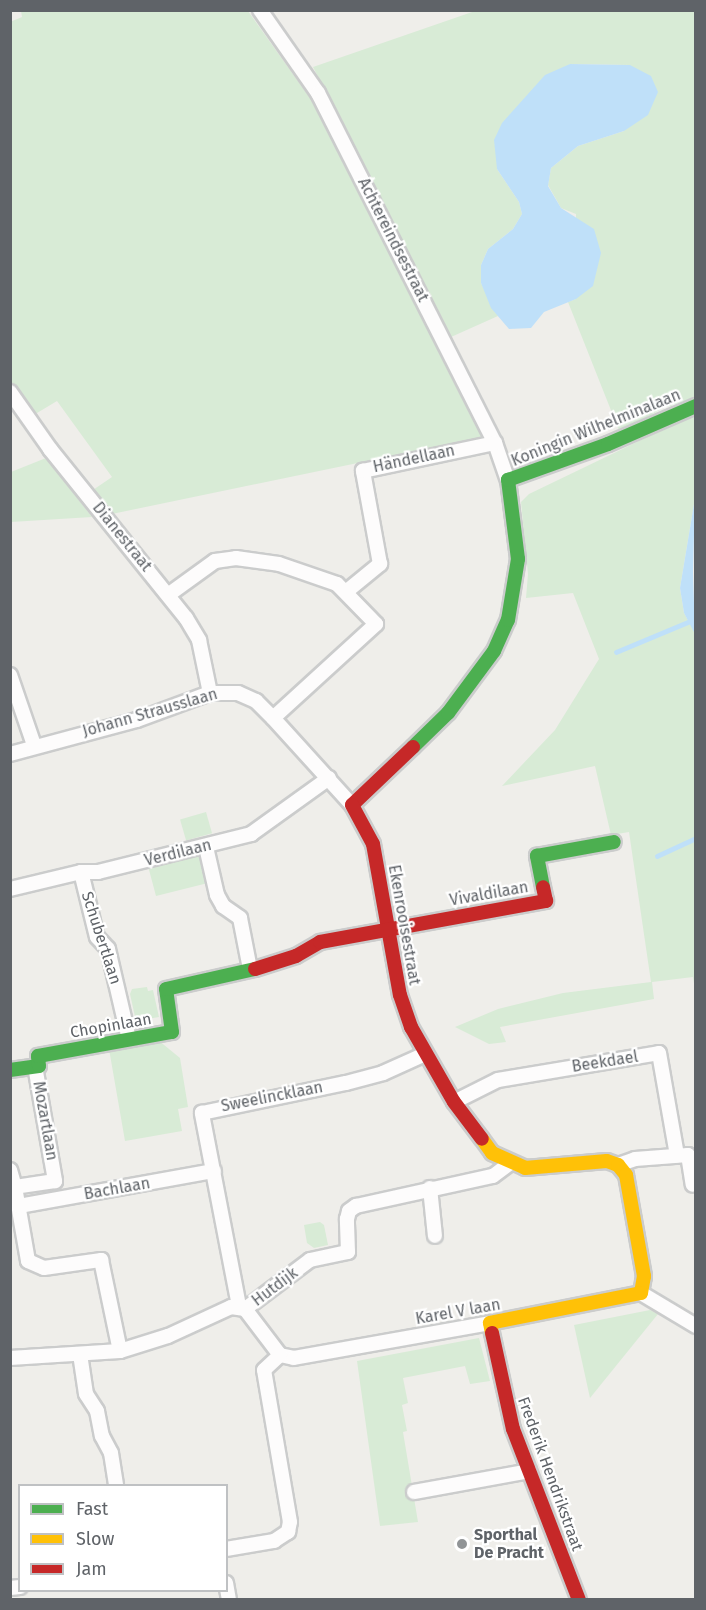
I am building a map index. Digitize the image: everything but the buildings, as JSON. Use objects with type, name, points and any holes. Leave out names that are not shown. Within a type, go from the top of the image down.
[{"type":"street","name":"Achtereindsestraat","points":[[260,10],[318,93],[495,443],[508,480]]},
{"type":"street","name":"Dianestraat","points":[[10,392],[50,449],[168,595],[199,640],[210,693]]},
{"type":"street","name":"Koningin Wilhelminalaan","points":[[508,480],[609,444],[696,406]]},
{"type":"street","name":"Händellaan","points":[[347,591],[380,564],[363,471],[495,443]]},
{"type":"street","points":[[352,805],[448,713],[494,651],[508,620],[515,589],[518,559],[508,480]]},
{"type":"street","points":[[168,595],[215,561],[236,558],[301,570],[347,591],[376,624],[273,718]]},
{"type":"street","points":[[10,675],[34,745]]},
{"type":"street","name":"Johann Strausslaan","points":[[10,754],[34,745],[137,720],[210,693],[238,693],[256,701],[352,805]]},
{"type":"street","name":"Verdilaan","points":[[10,889],[81,872],[98,872],[206,847],[250,834],[329,778]]},
{"type":"street","name":"Ekenrooisestraat","points":[[352,805],[373,844],[400,995],[425,1054],[454,1102],[492,1153],[510,1163],[525,1168],[607,1161],[618,1165]]},
{"type":"street","name":"Vivaldilaan","points":[[388,929],[546,901],[537,856],[614,842]]},
{"type":"street","points":[[206,847],[217,895],[223,906],[240,918],[250,969]]},
{"type":"street","name":"Schubertlaan","points":[[81,872],[97,937],[108,949],[129,1039]]},
{"type":"street","name":"Chopinlaan","points":[[10,1070],[39,1066],[38,1056],[172,1032],[166,988],[238,975],[250,969],[296,956],[320,942],[388,929]]},
{"type":"street","name":"Beekdael","points":[[454,1102],[498,1080],[659,1053],[677,1155],[688,1155],[693,1185]]},
{"type":"street","name":"Sweelincklaan","points":[[242,1308],[233,1290],[214,1171],[202,1113],[346,1083],[383,1073],[425,1054]]},
{"type":"street","name":"Mozartlaan","points":[[15,1187],[55,1181],[35,1066]]},
{"type":"street","points":[[677,1155],[634,1159],[618,1165],[626,1175],[644,1276],[641,1293],[696,1326]]},
{"type":"street","name":"Hutdijk","points":[[10,1358],[120,1351],[242,1308],[310,1260],[348,1252],[349,1211],[430,1188],[494,1176],[510,1163]]},
{"type":"street","points":[[10,1170],[19,1206],[28,1261],[44,1268],[101,1260],[120,1351]]},
{"type":"street","name":"Bachlaan","points":[[19,1206],[214,1171]]},
{"type":"street","points":[[430,1188],[435,1236]]},
{"type":"street","name":"Karel V laan","points":[[280,1355],[294,1358],[641,1293]]},
{"type":"street","points":[[228,1549],[274,1541],[288,1532],[290,1522],[264,1370],[280,1355],[242,1308]]},
{"type":"street","name":"Frederik Hendrikstraat","points":[[490,1323],[505,1401],[529,1471],[579,1599]]},
{"type":"street","points":[[80,1354],[86,1394],[97,1411],[102,1436],[111,1453],[116,1484]]},
{"type":"street","points":[[414,1492],[529,1471]]},
{"type":"green space","points":[[21,11],[248,11],[310,98],[364,194],[463,386],[483,437],[107,515],[90,492],[112,477],[57,401],[32,416],[11,386],[10,22],[22,17]]},
{"type":"green space","points":[[475,11],[695,11],[695,399],[663,408],[620,433],[568,302],[576,299],[576,214],[561,208],[548,185],[551,168],[578,146],[624,131],[630,65],[570,64],[497,169],[519,202],[522,214],[513,229],[488,249],[481,265],[481,283],[498,316],[451,337],[313,67]]},
{"type":"green space","points":[[695,414],[695,498],[680,588],[684,613],[696,634],[695,990],[693,977],[652,982],[654,999],[500,1027],[506,1042],[489,1044],[455,1027],[498,1009],[563,993],[651,982],[629,832],[611,835],[595,766],[502,786],[555,730],[599,659],[573,593],[526,598],[528,574],[521,502],[529,494]]},
{"type":"green space","points":[[46,458],[92,517],[11,522],[11,472]]},
{"type":"green space","points":[[206,812],[212,833],[186,841],[180,819]]},
{"type":"green space","points":[[196,855],[203,860],[208,883],[156,896],[148,866]]},
{"type":"green space","points":[[147,987],[148,991],[153,990],[159,1017],[136,1021],[130,994],[132,989]]},
{"type":"green space","points":[[158,1040],[180,1058],[188,1107],[178,1109],[182,1131],[125,1141],[109,1049]]},
{"type":"green space","points":[[320,1222],[324,1225],[328,1245],[314,1248],[307,1243],[304,1225]]},
{"type":"green space","points":[[650,1310],[658,1314],[590,1398],[574,1325]]},
{"type":"green space","points":[[479,1338],[490,1381],[470,1384],[465,1366],[403,1378],[408,1403],[402,1405],[407,1431],[403,1432],[418,1522],[380,1526],[357,1361]]},
{"type":"water","points":[[570,64],[630,65],[651,76],[658,92],[648,115],[624,131],[578,146],[551,168],[548,186],[561,208],[594,229],[601,253],[593,286],[576,299],[544,312],[531,328],[509,329],[491,308],[481,283],[481,265],[488,249],[513,229],[522,214],[519,202],[497,169],[494,140],[502,123],[545,75]]},
{"type":"water","points":[[695,498],[693,572],[695,634],[684,613],[680,588]]},
{"type":"waterway","points":[[616,652],[688,622]]},
{"type":"waterway","points":[[657,856],[696,838]]},
{"type":"traffic: fast","points":[[413,747],[448,713],[494,651],[508,620],[518,559],[508,480],[608,444],[696,406]]},
{"type":"traffic: fast","points":[[543,887],[537,856],[614,842]]},
{"type":"traffic: fast","points":[[10,1070],[39,1066],[38,1056],[172,1032],[166,989],[255,969]]},
{"type":"traffic: slow","points":[[482,1139],[492,1153],[525,1168],[607,1161],[618,1165],[626,1175],[644,1276],[641,1293],[490,1323],[492,1333]]},
{"type":"traffic: jam","points":[[413,747],[352,805],[373,844],[400,995],[411,1027],[454,1102],[482,1139]]},
{"type":"traffic: jam","points":[[255,969],[296,956],[320,942],[546,901],[543,887]]},
{"type":"traffic: jam","points":[[492,1333],[513,1429],[579,1600]]},
{"type":"place","name":"Sporthal De Pracht","points":[[462,1544]]}]
